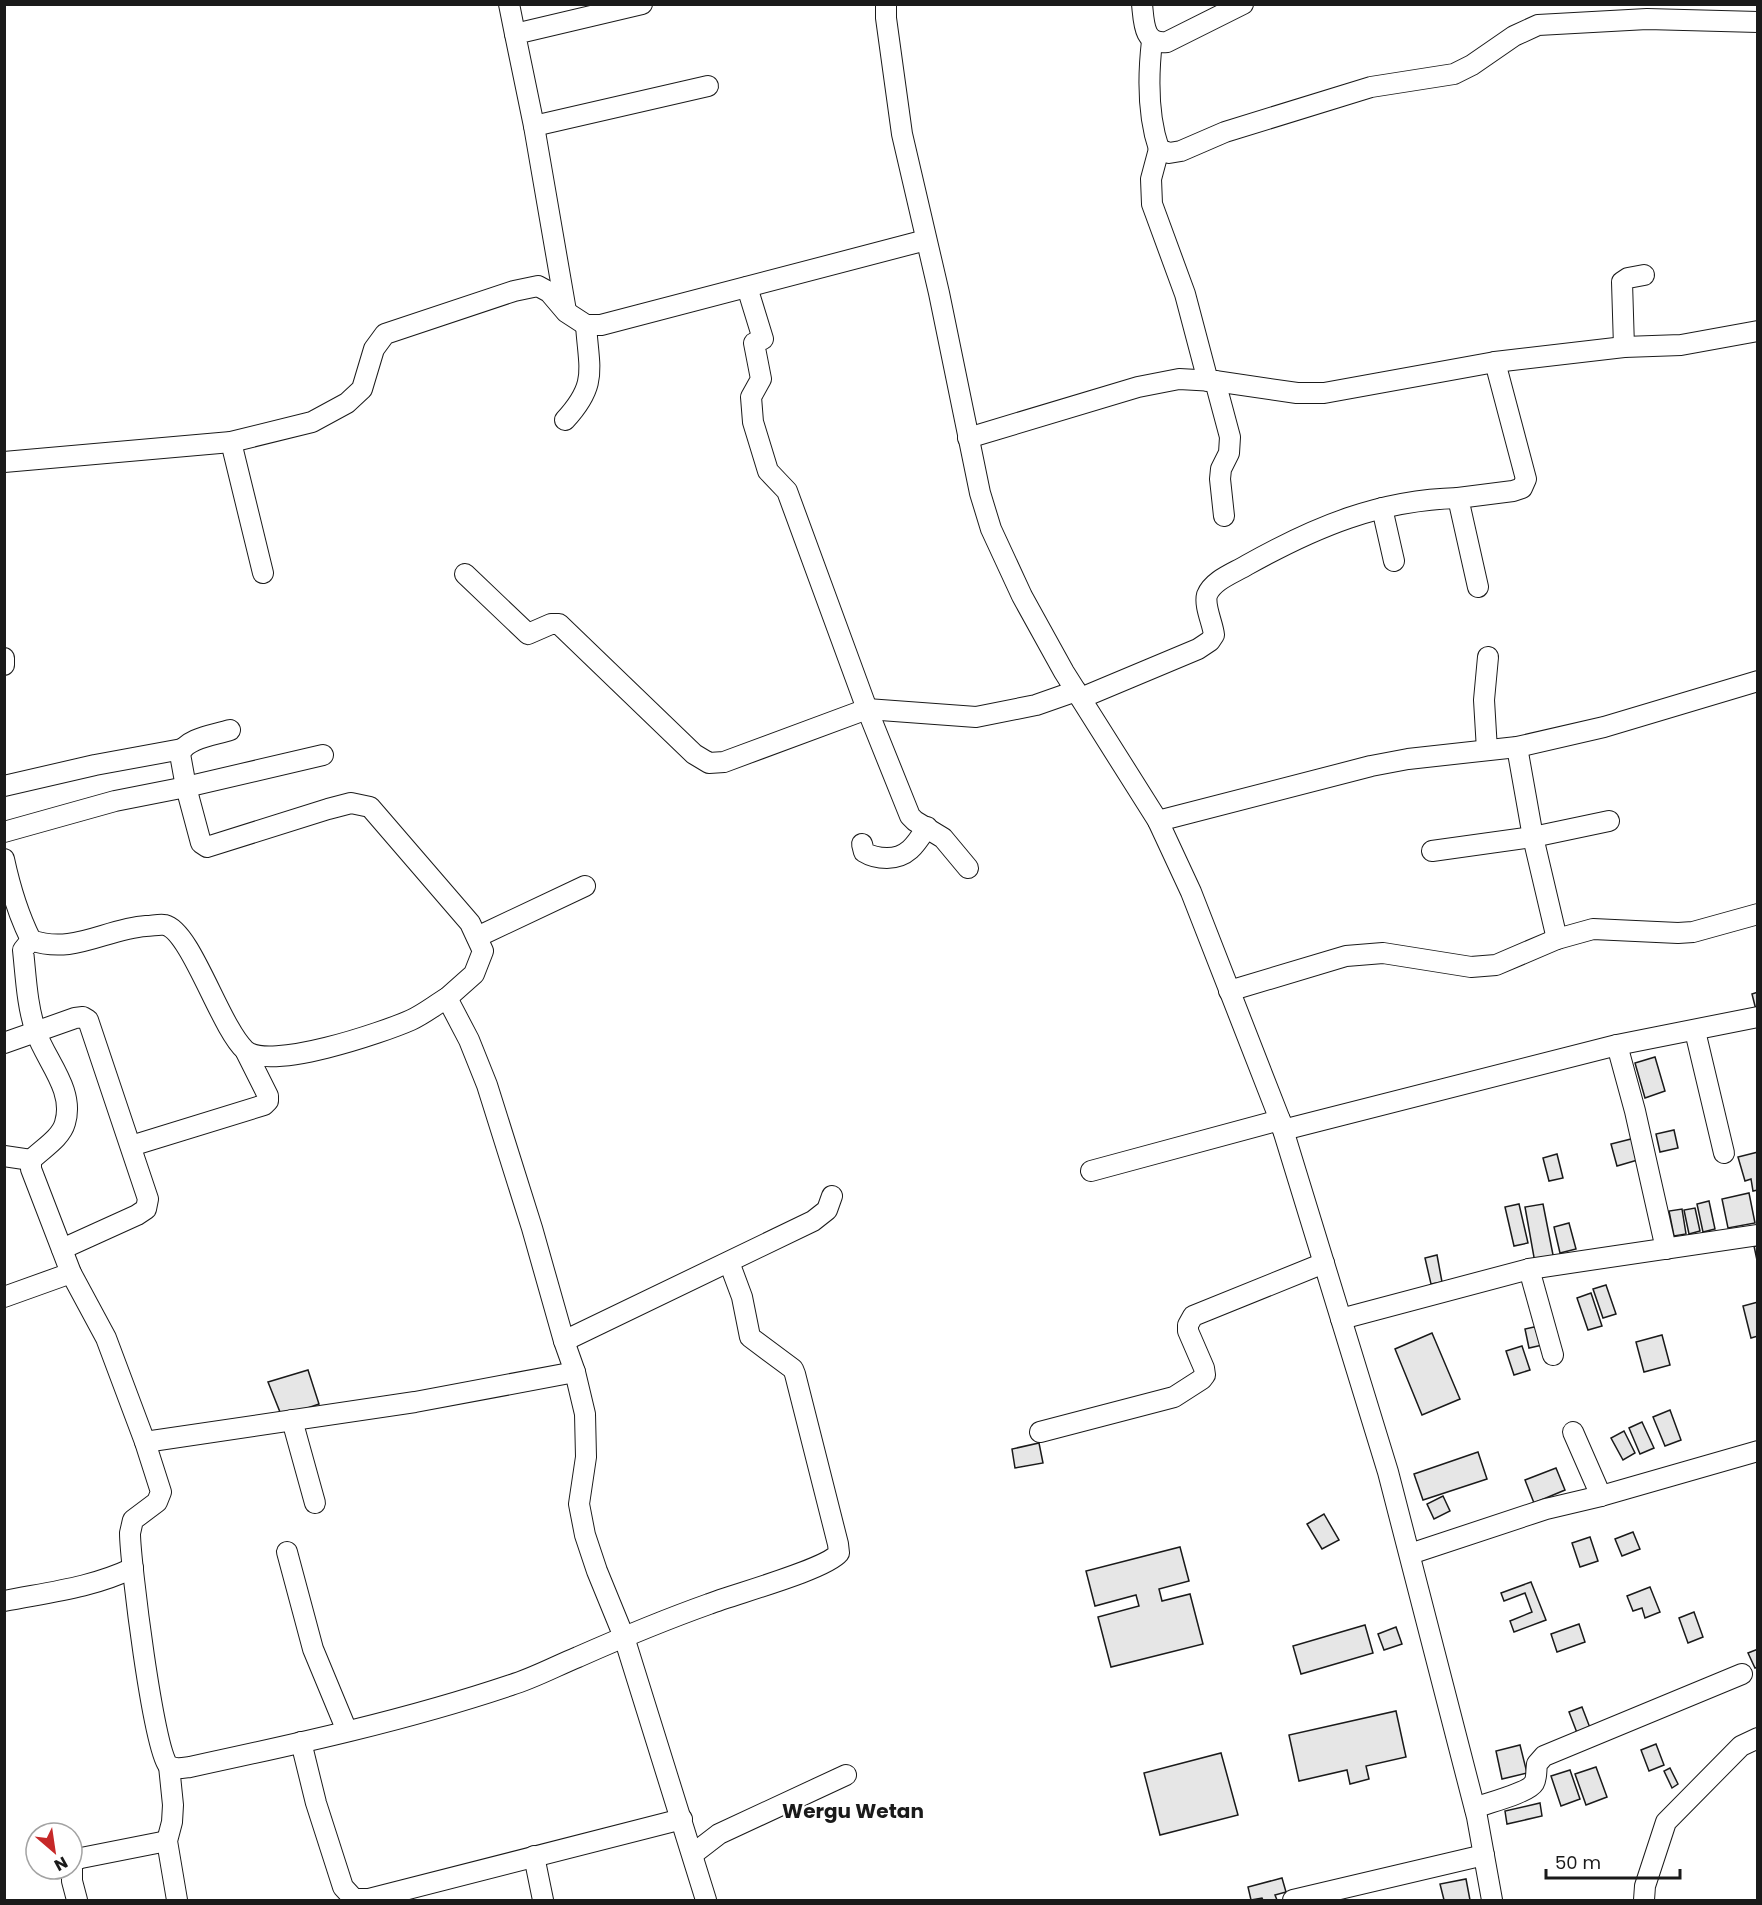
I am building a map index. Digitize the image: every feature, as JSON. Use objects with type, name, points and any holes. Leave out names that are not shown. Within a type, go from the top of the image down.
[{"type":"street","points":[[509,4],[534,126],[567,312]]},
{"type":"street","points":[[515,34],[642,4]]},
{"type":"street","points":[[886,4],[897,108],[939,293],[980,493],[996,540],[1022,596],[1078,695],[1158,821],[1191,892],[1282,1125],[1389,1472],[1475,1808],[1492,1900]]},
{"type":"street","points":[[1142,4],[1145,30],[1152,40],[1149,71],[1150,101],[1155,138],[1159,149],[1151,179],[1152,204],[1185,294],[1230,437],[1229,453],[1221,470],[1220,479],[1224,516]]},
{"type":"street","points":[[1152,40],[1167,42],[1243,4]]},
{"type":"street","points":[[1754,4],[1758,28]]},
{"type":"street","points":[[1159,149],[1169,153],[1180,151],[1225,132],[1371,87],[1454,74],[1472,65],[1514,36],[1538,25],[1647,20],[1757,22]]},
{"type":"street","points":[[534,126],[708,86]]},
{"type":"street","points":[[4,462],[231,442],[312,422],[347,403],[362,389],[374,349],[385,334],[514,291],[537,286],[549,292],[567,312],[586,325],[601,325],[926,240]]},
{"type":"street","points":[[1624,347],[1622,282],[1628,278],[1644,275]]},
{"type":"street","points":[[747,287],[763,339],[754,343],[761,379],[751,397],[753,422],[768,471],[787,491],[867,709],[910,816],[943,838],[968,868]]},
{"type":"street","points":[[565,420],[586,392],[590,379],[586,325]]},
{"type":"street","points":[[968,438],[1138,387],[1179,379],[1212,381],[1297,393],[1324,393],[1495,362],[1624,347],[1681,345],[1758,332]]},
{"type":"street","points":[[465,574],[528,634],[551,624],[559,624],[694,754],[709,763],[724,762],[867,709],[976,717],[1036,705],[1078,695],[1198,649],[1210,641],[1214,635],[1207,605],[1208,595],[1218,581],[1319,528],[1382,508],[1433,498],[1458,498],[1522,488],[1526,479],[1495,362]]},
{"type":"street","points":[[231,442],[263,573]]},
{"type":"street","points":[[1458,498],[1478,587]]},
{"type":"street","points":[[1382,508],[1394,561]]},
{"type":"street","points":[[1487,750],[1484,700],[1488,657]]},
{"type":"street","points":[[4,658],[4,665]]},
{"type":"street","points":[[1158,821],[1371,766],[1408,759],[1517,747],[1604,727],[1758,681]]},
{"type":"street","points":[[4,786],[95,765],[182,749],[188,744],[230,730]]},
{"type":"street","points":[[1517,747],[1533,837],[1557,939]]},
{"type":"street","points":[[182,749],[180,754],[186,787],[201,843],[207,847],[351,803],[370,807],[470,923],[483,951],[474,974],[447,998],[414,1018],[380,1032],[302,1053],[273,1058],[246,1052]]},
{"type":"street","points":[[4,832],[116,801],[323,755]]},
{"type":"street","points":[[1432,851],[1533,837],[1609,821]]},
{"type":"street","points":[[862,844],[864,852],[871,857],[896,858],[906,854],[915,846],[927,827]]},
{"type":"street","points":[[4,859],[22,923],[31,940],[45,945],[61,946],[138,927],[165,925],[178,933],[216,1005],[246,1052],[268,1096],[268,1101],[264,1105],[131,1146]]},
{"type":"street","points":[[477,937],[585,886]]},
{"type":"street","points":[[1229,991],[1346,956],[1383,953],[1471,967],[1496,965],[1557,939],[1598,929],[1693,932],[1758,914]]},
{"type":"street","points":[[31,940],[23,950],[27,991],[36,1033],[64,1089],[67,1108],[65,1125],[57,1136],[31,1160],[31,1169],[71,1273],[106,1338],[145,1442],[160,1492],[157,1502],[133,1520],[130,1532],[153,1711],[162,1755],[169,1766],[172,1822],[167,1841],[177,1900]]},
{"type":"street","points":[[447,998],[469,1040],[487,1085],[575,1372],[585,1414],[586,1457],[579,1504],[585,1534],[597,1571],[624,1637],[706,1900]]},
{"type":"street","points":[[4,1043],[75,1018],[83,1017],[88,1020],[148,1199],[146,1209],[62,1249]]},
{"type":"street","points":[[1090,1171],[1617,1045],[1758,1017]]},
{"type":"street","points":[[1695,1031],[1724,1153]]},
{"type":"street","points":[[1617,1045],[1635,1111],[1666,1249]]},
{"type":"street","points":[[4,1156],[31,1160]]},
{"type":"street","points":[[564,1341],[822,1215],[831,1204],[832,1196]]},
{"type":"street","points":[[1341,1319],[1529,1269],[1758,1235]]},
{"type":"street","points":[[169,1766],[177,1769],[190,1767],[301,1742],[513,1685],[624,1637],[832,1560],[839,1553],[795,1374],[792,1369],[750,1337],[742,1296],[729,1262]]},
{"type":"street","points":[[1040,1432],[1174,1397],[1195,1384],[1205,1371],[1188,1325],[1193,1316],[1324,1263]]},
{"type":"street","points":[[1529,1269],[1553,1355]]},
{"type":"street","points":[[4,1297],[71,1273]]},
{"type":"street","points":[[145,1442],[415,1402],[575,1372]]},
{"type":"street","points":[[292,1420],[315,1503]]},
{"type":"street","points":[[1573,1432],[1600,1496]]},
{"type":"street","points":[[1410,1554],[1546,1509],[1758,1451]]},
{"type":"street","points":[[287,1552],[313,1650],[346,1731]]},
{"type":"street","points":[[4,1601],[74,1590],[110,1579],[134,1568]]},
{"type":"street","points":[[1475,1808],[1529,1788],[1535,1782],[1537,1764],[1544,1756],[1742,1674]]},
{"type":"street","points":[[1644,1900],[1645,1886],[1666,1822],[1741,1746],[1758,1738]]},
{"type":"street","points":[[301,1742],[316,1803],[343,1887],[354,1899],[438,1891],[534,1856],[682,1819]]},
{"type":"street","points":[[693,1854],[719,1834],[846,1775]]},
{"type":"street","points":[[84,1857],[167,1841]]},
{"type":"street","points":[[1293,1900],[1484,1855]]},
{"type":"street","points":[[534,1856],[543,1900]]},
{"type":"street","points":[[72,1881],[77,1900]]},
{"type":"building","points":[[1758,992],[1758,1014],[1757,1014],[1752,994]]},
{"type":"building","points":[[1655,1057],[1665,1091],[1645,1098],[1635,1063]]},
{"type":"building","points":[[1674,1130],[1678,1148],[1660,1152],[1656,1134]]},
{"type":"building","points":[[1635,1138],[1641,1159],[1617,1166],[1611,1144]]},
{"type":"building","points":[[1758,1152],[1758,1190],[1753,1191],[1751,1179],[1745,1181],[1738,1157]]},
{"type":"building","points":[[1557,1154],[1563,1178],[1549,1181],[1543,1158]]},
{"type":"building","points":[[1749,1193],[1755,1223],[1728,1228],[1722,1199]]},
{"type":"building","points":[[1709,1201],[1715,1229],[1703,1232],[1697,1204]]},
{"type":"building","points":[[1519,1204],[1528,1243],[1514,1246],[1505,1207]]},
{"type":"building","points":[[1543,1204],[1554,1260],[1535,1263],[1525,1207]]},
{"type":"building","points":[[1695,1208],[1700,1231],[1689,1234],[1684,1210]]},
{"type":"building","points":[[1682,1209],[1686,1234],[1674,1236],[1669,1211]]},
{"type":"building","points":[[1569,1223],[1576,1249],[1560,1253],[1554,1227]]},
{"type":"building","points":[[1754,1246],[1758,1246],[1758,1265]]},
{"type":"building","points":[[1437,1255],[1442,1282],[1431,1284],[1425,1258]]},
{"type":"building","points":[[1606,1285],[1616,1314],[1603,1318],[1593,1289]]},
{"type":"building","points":[[1591,1293],[1602,1326],[1588,1330],[1577,1298]]},
{"type":"building","points":[[1758,1302],[1758,1336],[1751,1338],[1743,1306]]},
{"type":"building","points":[[1543,1325],[1547,1344],[1529,1348],[1525,1329]]},
{"type":"building","points":[[1432,1333],[1460,1399],[1422,1415],[1395,1349]]},
{"type":"building","points":[[1662,1335],[1670,1365],[1644,1372],[1636,1342]]},
{"type":"building","points":[[1522,1346],[1530,1370],[1514,1375],[1506,1351]]},
{"type":"building","points":[[308,1370],[319,1404],[282,1417],[268,1382]]},
{"type":"building","points":[[1670,1410],[1681,1440],[1665,1446],[1653,1417]]},
{"type":"building","points":[[1642,1422],[1654,1448],[1640,1454],[1629,1428]]},
{"type":"building","points":[[1624,1431],[1635,1453],[1623,1460],[1611,1438]]},
{"type":"building","points":[[1039,1443],[1043,1463],[1015,1468],[1012,1449]]},
{"type":"building","points":[[1478,1452],[1487,1479],[1423,1500],[1414,1474]]},
{"type":"building","points":[[1556,1468],[1565,1490],[1534,1503],[1525,1480]]},
{"type":"building","points":[[1443,1496],[1450,1511],[1434,1519],[1427,1504]]},
{"type":"building","points":[[1324,1514],[1339,1540],[1322,1549],[1307,1524]]},
{"type":"building","points":[[1633,1532],[1640,1549],[1622,1556],[1615,1539]]},
{"type":"building","points":[[1590,1537],[1598,1561],[1580,1567],[1572,1543]]},
{"type":"building","points":[[1180,1547],[1189,1581],[1159,1589],[1162,1601],[1190,1594],[1203,1644],[1111,1667],[1098,1617],[1139,1606],[1136,1595],[1095,1606],[1086,1571]]},
{"type":"building","points":[[1531,1582],[1546,1620],[1514,1632],[1510,1621],[1532,1612],[1525,1593],[1504,1601],[1501,1593]]},
{"type":"building","points":[[1650,1587],[1660,1612],[1645,1618],[1642,1608],[1633,1611],[1627,1596]]},
{"type":"building","points":[[1694,1612],[1703,1637],[1688,1643],[1679,1618]]},
{"type":"building","points":[[1579,1624],[1585,1642],[1557,1652],[1551,1634]]},
{"type":"building","points":[[1365,1625],[1373,1653],[1301,1674],[1293,1646]]},
{"type":"building","points":[[1396,1627],[1402,1644],[1384,1650],[1378,1634]]},
{"type":"building","points":[[1758,1649],[1758,1667],[1755,1668],[1748,1653]]},
{"type":"building","points":[[1582,1707],[1592,1733],[1579,1738],[1569,1712]]},
{"type":"building","points":[[1396,1711],[1406,1757],[1366,1766],[1369,1779],[1350,1784],[1347,1770],[1299,1781],[1289,1735]]},
{"type":"building","points":[[1656,1744],[1664,1765],[1649,1771],[1641,1750]]},
{"type":"building","points":[[1520,1745],[1527,1773],[1502,1779],[1496,1751]]},
{"type":"building","points":[[1221,1753],[1238,1815],[1160,1835],[1144,1773]]},
{"type":"building","points":[[1596,1767],[1607,1797],[1586,1805],[1575,1774]]},
{"type":"building","points":[[1670,1768],[1678,1784],[1672,1788],[1664,1771]]},
{"type":"building","points":[[1570,1770],[1580,1799],[1561,1806],[1551,1776]]},
{"type":"building","points":[[1540,1803],[1542,1816],[1507,1824],[1505,1811]]},
{"type":"building","points":[[1282,1878],[1286,1892],[1275,1895],[1277,1900],[1263,1900],[1262,1898],[1251,1900],[1248,1887]]},
{"type":"building","points":[[1466,1879],[1470,1900],[1444,1900],[1440,1884]]},
{"type":"district","name":"Wergu Wetan","points":[[853,1811]]}]
